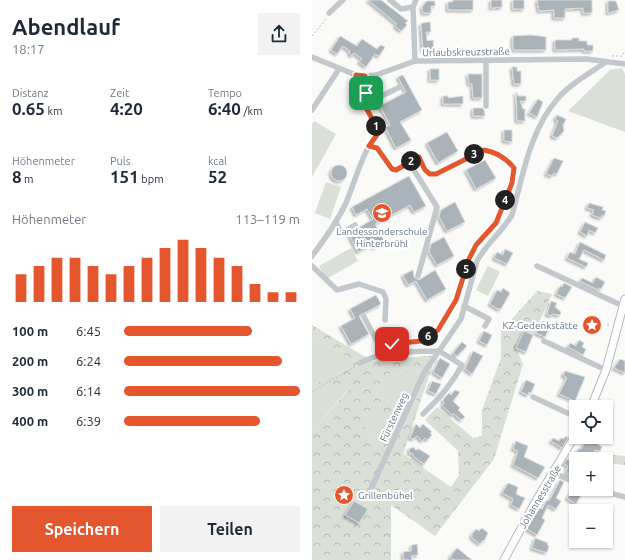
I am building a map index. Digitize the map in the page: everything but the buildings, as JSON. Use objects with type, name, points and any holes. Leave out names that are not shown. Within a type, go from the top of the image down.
[{"type":"main road","points":[[594,400],[606,370],[624,302]]},
{"type":"main road","name":"Johannesstraße","points":[[504,560],[537,498],[554,473],[570,444]]},
{"type":"street","points":[[329,13],[343,0]]},
{"type":"street","points":[[390,0],[401,9],[413,7]]},
{"type":"street","points":[[415,61],[413,7],[416,0]]},
{"type":"street","name":"Urlaubskreuzstraße","points":[[312,57],[339,69],[356,75],[365,76],[376,75],[415,61],[586,59],[625,64]]},
{"type":"street","points":[[486,60],[486,106]]},
{"type":"street","name":"Fürstenweg","points":[[369,493],[425,371],[461,319],[477,261],[481,253],[504,227],[512,215],[536,132],[546,114],[560,96],[606,62]]},
{"type":"street","points":[[312,110],[339,69]]},
{"type":"street","points":[[312,256],[336,222],[345,204],[360,162],[379,132],[361,98],[356,75]]},
{"type":"street","points":[[365,76],[366,93],[371,99],[375,99],[400,87]]},
{"type":"street","points":[[369,146],[377,148],[392,169],[396,170],[419,157],[425,170],[430,174],[436,174],[484,150],[491,151],[507,159],[514,168],[512,183],[496,223],[476,245],[469,259],[456,300],[438,330],[421,341],[392,344]]},
{"type":"street","points":[[409,162],[437,207],[418,276]]},
{"type":"street","points":[[336,222],[340,231],[344,232],[356,225]]},
{"type":"street","points":[[312,266],[337,290],[359,284],[383,292],[386,299],[385,320]]},
{"type":"street","points":[[537,266],[624,302]]},
{"type":"street","points":[[464,306],[489,319],[485,326]]},
{"type":"street","points":[[364,317],[384,354]]},
{"type":"street","points":[[544,341],[606,370]]},
{"type":"street","points":[[360,363],[374,356],[384,354],[440,350],[462,365],[455,379],[440,398],[423,414]]},
{"type":"street","points":[[533,397],[569,414]]},
{"type":"street","points":[[554,473],[569,479]]},
{"type":"street","points":[[613,494],[625,497]]},
{"type":"path","points":[[312,36],[329,13]]},
{"type":"path","points":[[606,62],[612,56],[622,56],[625,51]]},
{"type":"path","points":[[606,325],[612,326]]},
{"type":"path","points":[[312,392],[346,373],[360,363]]},
{"type":"green space","points":[[622,68],[625,74],[625,132],[568,111],[610,70]]},
{"type":"green space","points":[[314,121],[336,134],[312,177],[312,124]]},
{"type":"green space","points":[[326,182],[341,187],[330,219],[315,213]]},
{"type":"green space","points":[[351,248],[358,261],[326,279],[319,266]]},
{"type":"green space","points":[[488,266],[500,272],[488,296],[476,290]]},
{"type":"green space","points":[[537,291],[552,294],[533,335],[524,331],[516,348],[523,364],[494,459],[435,536],[391,505],[391,560],[312,560],[312,431],[349,389],[320,387],[312,395],[312,385],[349,368],[353,360],[312,337],[312,325],[372,361],[436,355],[403,454],[451,487],[459,475],[458,451],[425,420],[437,407],[473,438],[482,436],[482,410],[501,358],[501,331]],"holes":[[[428,369],[407,423],[397,429],[389,441],[375,441],[364,425],[369,412],[396,425],[403,409],[377,395],[383,375],[391,374],[397,378],[399,373]]]},
{"type":"green space","points":[[312,337],[353,360],[349,368],[312,385]]},
{"type":"green space","points":[[428,369],[407,423],[397,429],[389,441],[375,441],[364,425],[369,412],[396,425],[403,409],[377,395],[383,375]]},
{"type":"green space","points":[[320,387],[349,388],[312,431],[312,395]]},
{"type":"green space","points":[[613,455],[625,456],[625,465],[613,464]]},
{"type":"place","name":"Landessonderschule Hinterbrühl","points":[[382,213]]},
{"type":"place","name":"KZ-Gedenkstätte","points":[[592,325]]},
{"type":"place","name":"Grillenbühel","points":[[344,495]]},
{"type":"route","points":[[366,93],[365,76],[356,75],[361,98],[379,132],[369,146],[377,148],[392,169],[396,170],[419,157],[425,170],[430,174],[436,174],[484,150],[491,151],[507,159],[514,168],[512,183],[496,223],[476,245],[469,259],[456,300],[438,330],[421,341],[392,344]]}]
